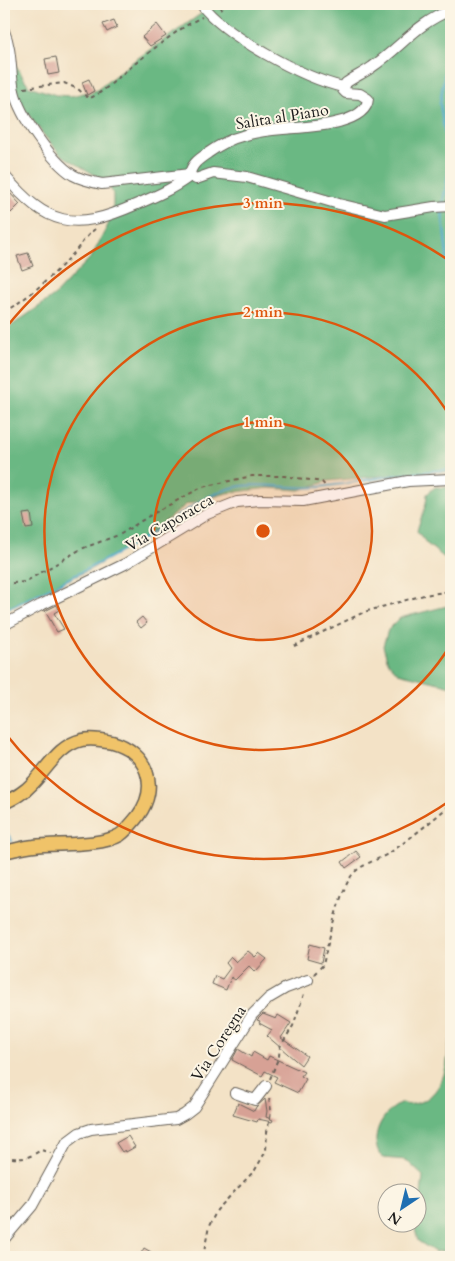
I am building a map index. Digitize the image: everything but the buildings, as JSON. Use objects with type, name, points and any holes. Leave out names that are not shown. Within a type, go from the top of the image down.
[{"type":"main road","points":[[4,803],[25,791],[49,763],[67,747],[83,740],[98,739],[128,748],[143,763],[149,779],[146,803],[136,818],[119,835],[93,842],[34,846],[4,852]]},
{"type":"street","points":[[201,4],[209,14],[239,37],[271,56],[308,76],[343,87]]},
{"type":"street","points":[[446,4],[451,9]]},
{"type":"street","name":"Salita al Piano","points":[[190,175],[193,165],[199,159],[226,142],[242,136],[281,129],[321,126],[348,119],[362,111],[366,107],[368,99],[360,94],[346,93],[343,87],[349,80],[371,68],[434,17],[451,9]]},
{"type":"street","points":[[4,31],[10,50],[14,89],[18,103],[47,150],[66,170],[75,176],[102,184],[190,175],[196,179],[213,173],[248,177],[339,204],[385,215],[451,206]]},
{"type":"street","points":[[4,175],[22,197],[50,216],[63,220],[83,220],[110,216],[166,191],[190,175]]},
{"type":"street","name":"Via Caporacca","points":[[4,625],[125,564],[207,514],[237,502],[303,501],[408,481],[451,479]]},
{"type":"street","name":"Via Coregna","points":[[4,1239],[32,1206],[67,1142],[79,1133],[91,1130],[163,1121],[185,1114],[194,1107],[252,1015],[269,998],[286,988],[308,980]]},
{"type":"street","points":[[235,1093],[255,1100],[266,1086]]},
{"type":"path","points":[[14,89],[64,83],[78,89],[90,98],[113,83],[188,24],[209,14]]},
{"type":"path","points":[[4,312],[22,301],[72,254],[85,237],[110,216]]},
{"type":"path","points":[[4,584],[25,582],[81,549],[120,534],[202,487],[252,476],[284,476],[322,482],[331,495]]},
{"type":"path","points":[[294,646],[364,612],[424,595],[451,591]]},
{"type":"path","points":[[203,1257],[209,1226],[217,1210],[254,1170],[266,1151],[267,1132],[272,1112],[266,1086],[279,1056],[280,1047],[293,1026],[308,980],[323,965],[344,891],[352,876],[360,867],[389,853],[409,839],[451,804]]},
{"type":"path","points":[[4,1157],[22,1160],[40,1150],[52,1154],[55,1162]]},
{"type":"path","points":[[451,1214],[451,1226]]},
{"type":"path","points":[[440,1257],[451,1250]]},
{"type":"green space","points":[[215,4],[451,4],[451,473],[431,471],[328,481],[300,490],[269,488],[227,493],[187,504],[145,537],[89,570],[4,610],[4,331],[54,296],[92,256],[108,225],[113,207],[113,193],[108,185],[98,177],[60,154],[43,134],[4,81],[4,48],[29,86],[56,95],[71,96],[97,90],[131,63]]},
{"type":"green space","points":[[435,487],[451,488],[451,563],[427,544],[417,531],[427,494]]},
{"type":"green space","points":[[451,605],[451,686],[398,673],[388,662],[383,646],[388,630],[400,618]]},
{"type":"green space","points":[[451,1039],[451,1250],[435,1252],[418,1241],[416,1234],[428,1234],[428,1184],[422,1184],[423,1176],[406,1160],[383,1158],[377,1149],[376,1141],[378,1127],[391,1110],[402,1103],[409,1105],[426,1099],[439,1086],[447,1062],[448,1047]]},
{"type":"waterway","points":[[443,203],[450,165],[440,104],[451,34]]},
{"type":"waterway","points":[[442,210],[451,293]]},
{"type":"waterway","points":[[4,609],[111,557],[143,539],[195,505],[228,489],[250,485],[308,488],[418,472],[451,470]]},
{"type":"waterway","points":[[4,829],[12,841]]}]
